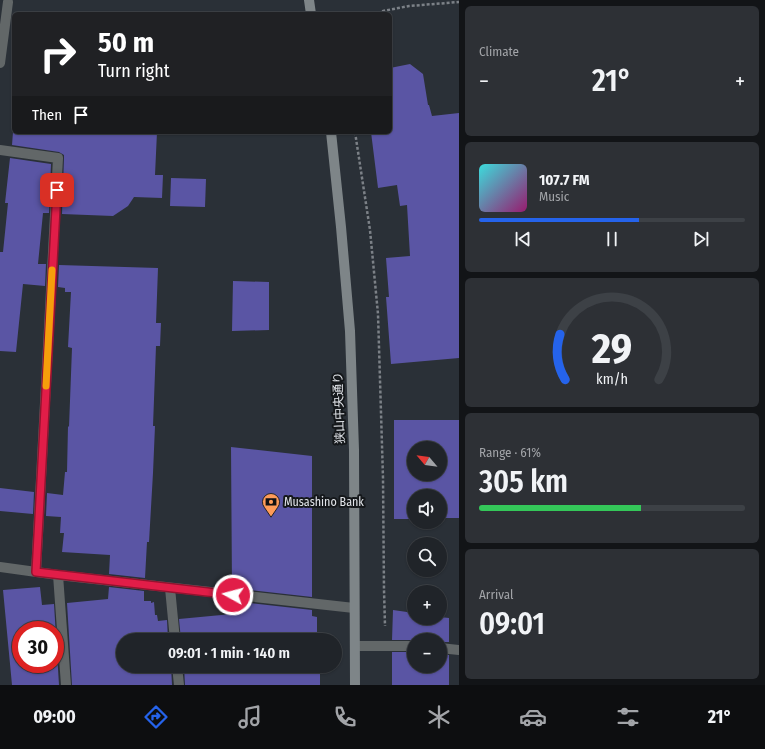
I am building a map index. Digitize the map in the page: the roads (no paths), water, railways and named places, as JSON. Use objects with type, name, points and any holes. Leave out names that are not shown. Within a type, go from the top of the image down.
[{"type":"street","points":[[309,0],[311,12]]},
{"type":"street","points":[[0,63],[8,2]]},
{"type":"street","name":"狭山中央通り","points":[[331,134],[350,331],[354,450],[355,685]]},
{"type":"street","points":[[0,150],[58,158],[36,572]]},
{"type":"street","points":[[0,567],[170,588],[354,608]]},
{"type":"street","points":[[58,575],[66,685]]},
{"type":"street","points":[[170,588],[174,633]]},
{"type":"street","points":[[355,646],[407,646]]},
{"type":"street","points":[[447,649],[459,650]]},
{"type":"street","points":[[178,673],[179,685]]},
{"type":"place","name":"Musashino Bank","points":[[271,517]]}]
